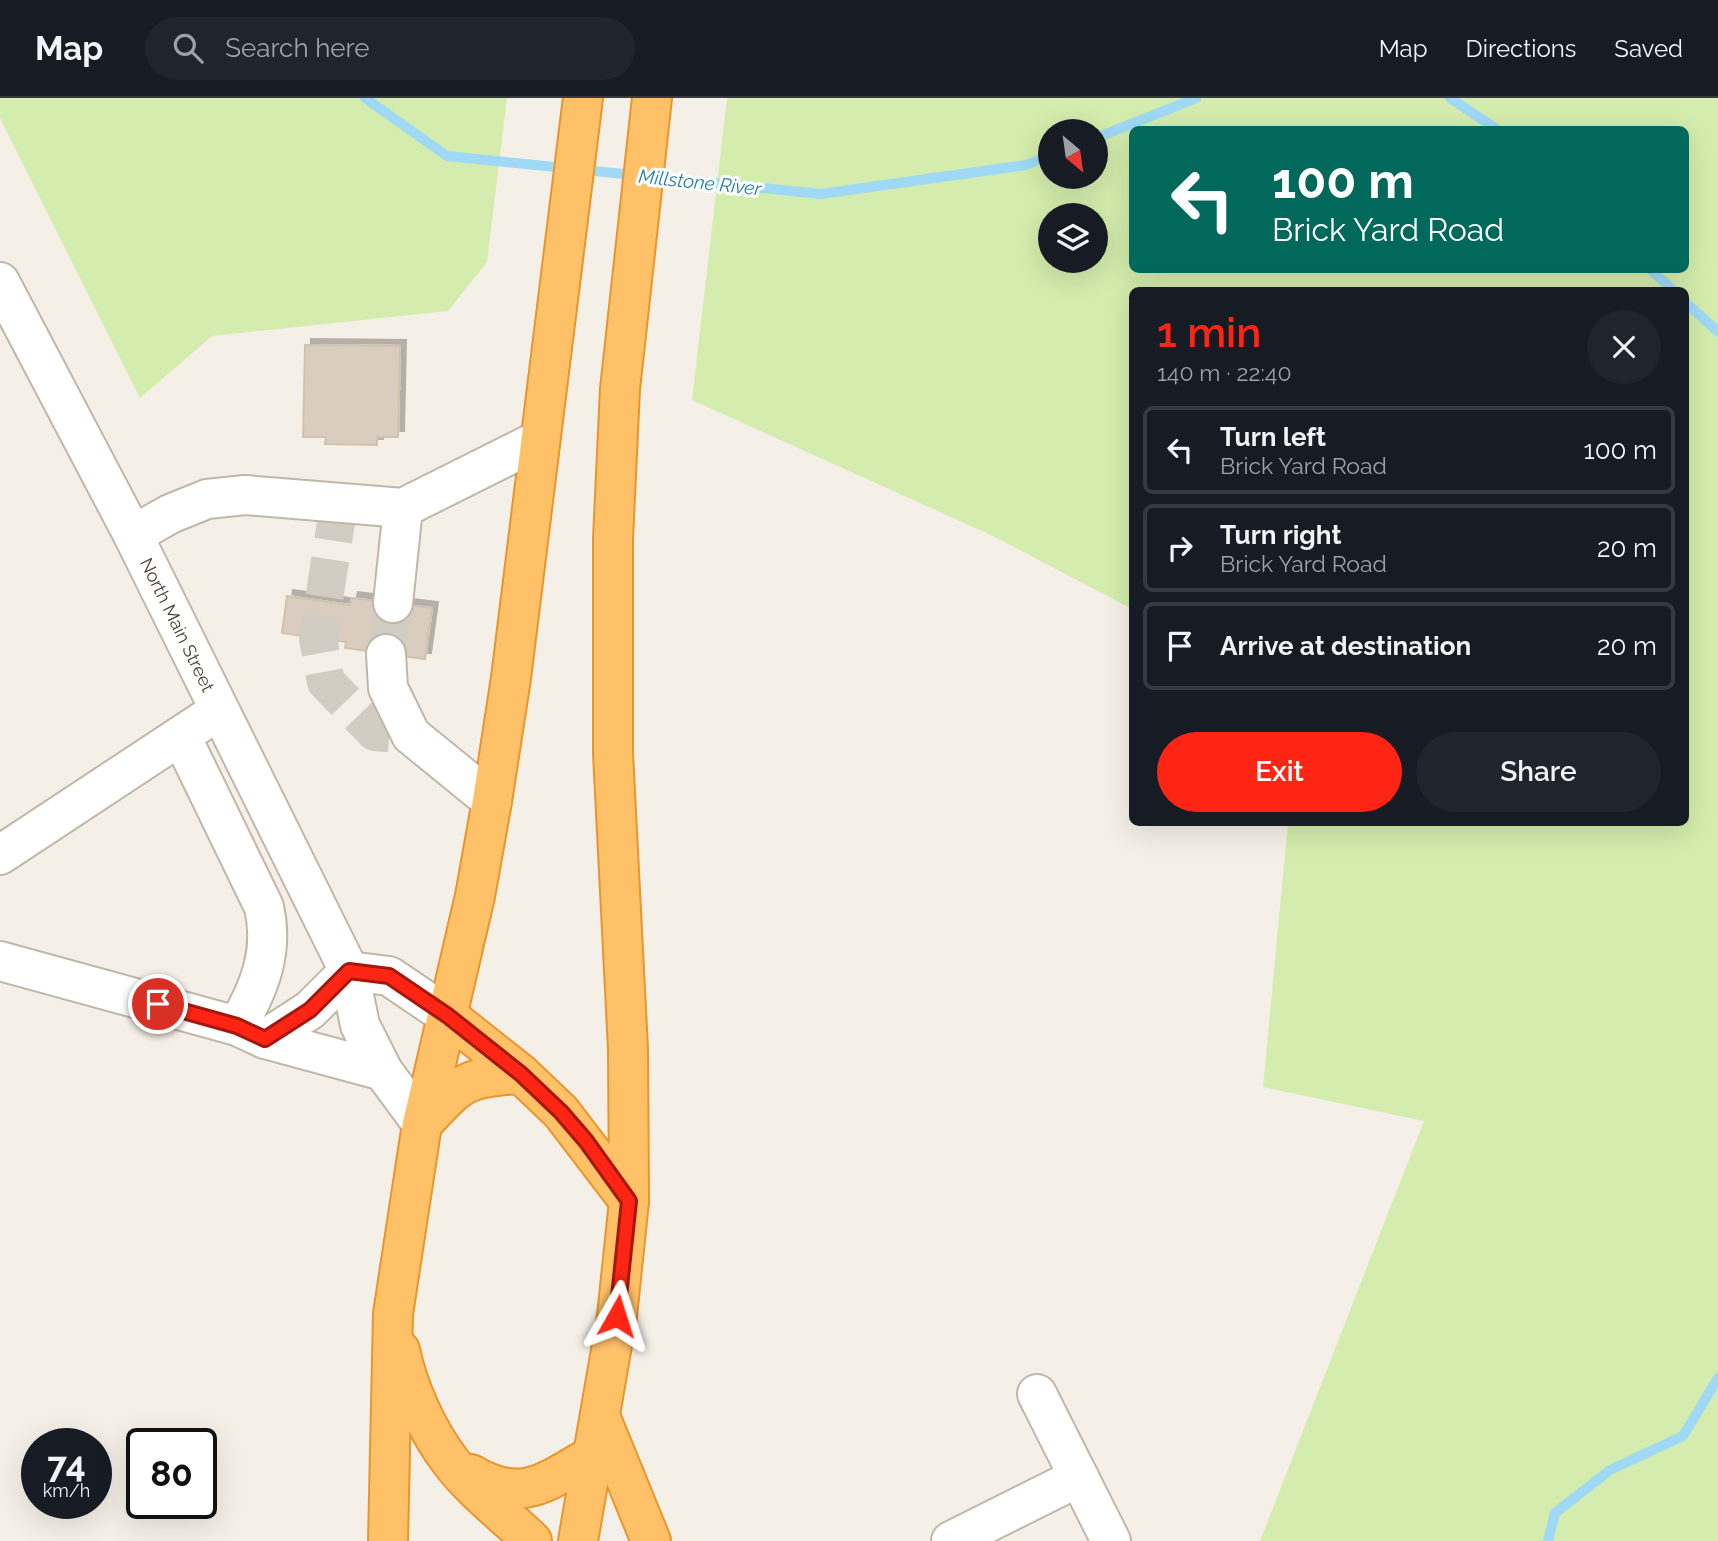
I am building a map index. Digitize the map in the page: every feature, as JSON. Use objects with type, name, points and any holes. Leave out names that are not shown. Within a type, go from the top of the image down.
[{"type":"highway","points":[[388,1541],[393,1314],[422,1124],[448,1016],[492,801],[511,678],[581,113]]},
{"type":"highway","points":[[578,1541],[617,1316],[629,1201],[628,1049],[614,753],[612,540],[620,389],[650,116]]},
{"type":"highway","points":[[448,1016],[521,1074],[561,1112],[586,1141],[629,1201]]},
{"type":"highway","points":[[422,1124],[457,1087],[484,1076],[521,1074]]},
{"type":"highway","points":[[393,1314],[405,1374],[428,1425],[451,1463],[532,1541]]},
{"type":"highway","points":[[600,1415],[651,1541]]},
{"type":"highway","points":[[451,1463],[488,1485],[514,1491],[543,1486],[593,1455]]},
{"type":"street","name":"North Main Street","points":[[0,282],[133,535],[349,971],[360,1025],[383,1072],[422,1124]]},
{"type":"street","points":[[133,535],[170,514],[207,499],[245,495],[403,508],[539,440]]},
{"type":"street","points":[[393,603],[403,508]]},
{"type":"street","points":[[386,654],[388,688],[411,735],[492,801]]},
{"type":"street","points":[[0,855],[219,710]]},
{"type":"street","points":[[181,736],[264,907],[269,930],[266,962],[254,997],[251,1032]]},
{"type":"street","points":[[264,907],[305,882]]},
{"type":"street","points":[[0,961],[383,1072]]},
{"type":"street","points":[[251,1032],[310,1010],[349,971],[389,976],[448,1016]]},
{"type":"street","points":[[1037,1394],[1111,1541]]},
{"type":"street","points":[[951,1541],[1079,1477]]},
{"type":"green space","points":[[0,98],[507,98],[487,262],[448,311],[212,336],[140,398],[0,118]]},
{"type":"green space","points":[[727,98],[1718,98],[1718,1541],[1260,1541],[1424,1121],[1263,1087],[1288,826],[1689,826],[1689,287],[1129,287],[1129,607],[993,536],[692,400]]},
{"type":"building","points":[[305,345],[400,346],[398,437],[377,437],[377,445],[325,444],[326,437],[303,437]]},
{"type":"building","points":[[287,596],[350,605],[352,598],[432,608],[425,659],[345,648],[346,642],[282,633]]},
{"type":"waterway","name":"Millstone River","points":[[365,98],[447,156],[821,194],[1026,165],[1038,160]]},
{"type":"waterway","name":"Millstone River","points":[[1108,133],[1196,98]]},
{"type":"waterway","name":"Millstone River","points":[[1450,98],[1492,126]]},
{"type":"waterway","name":"Millstone River","points":[[1654,273],[1670,287]]},
{"type":"waterway","name":"Millstone River","points":[[1689,306],[1718,332]]},
{"type":"waterway","points":[[1548,1541],[1555,1513],[1610,1470],[1683,1436],[1718,1378]]},
{"type":"tunnel","points":[[339,503],[318,638],[326,682],[375,732],[411,735]]},
{"type":"tunnel","points":[[386,654],[393,603]]},
{"type":"route","points":[[158,1004],[237,1026],[265,1039],[310,1010],[349,971],[389,976],[448,1016],[521,1074],[561,1112],[586,1141],[629,1201],[617,1316]]}]
